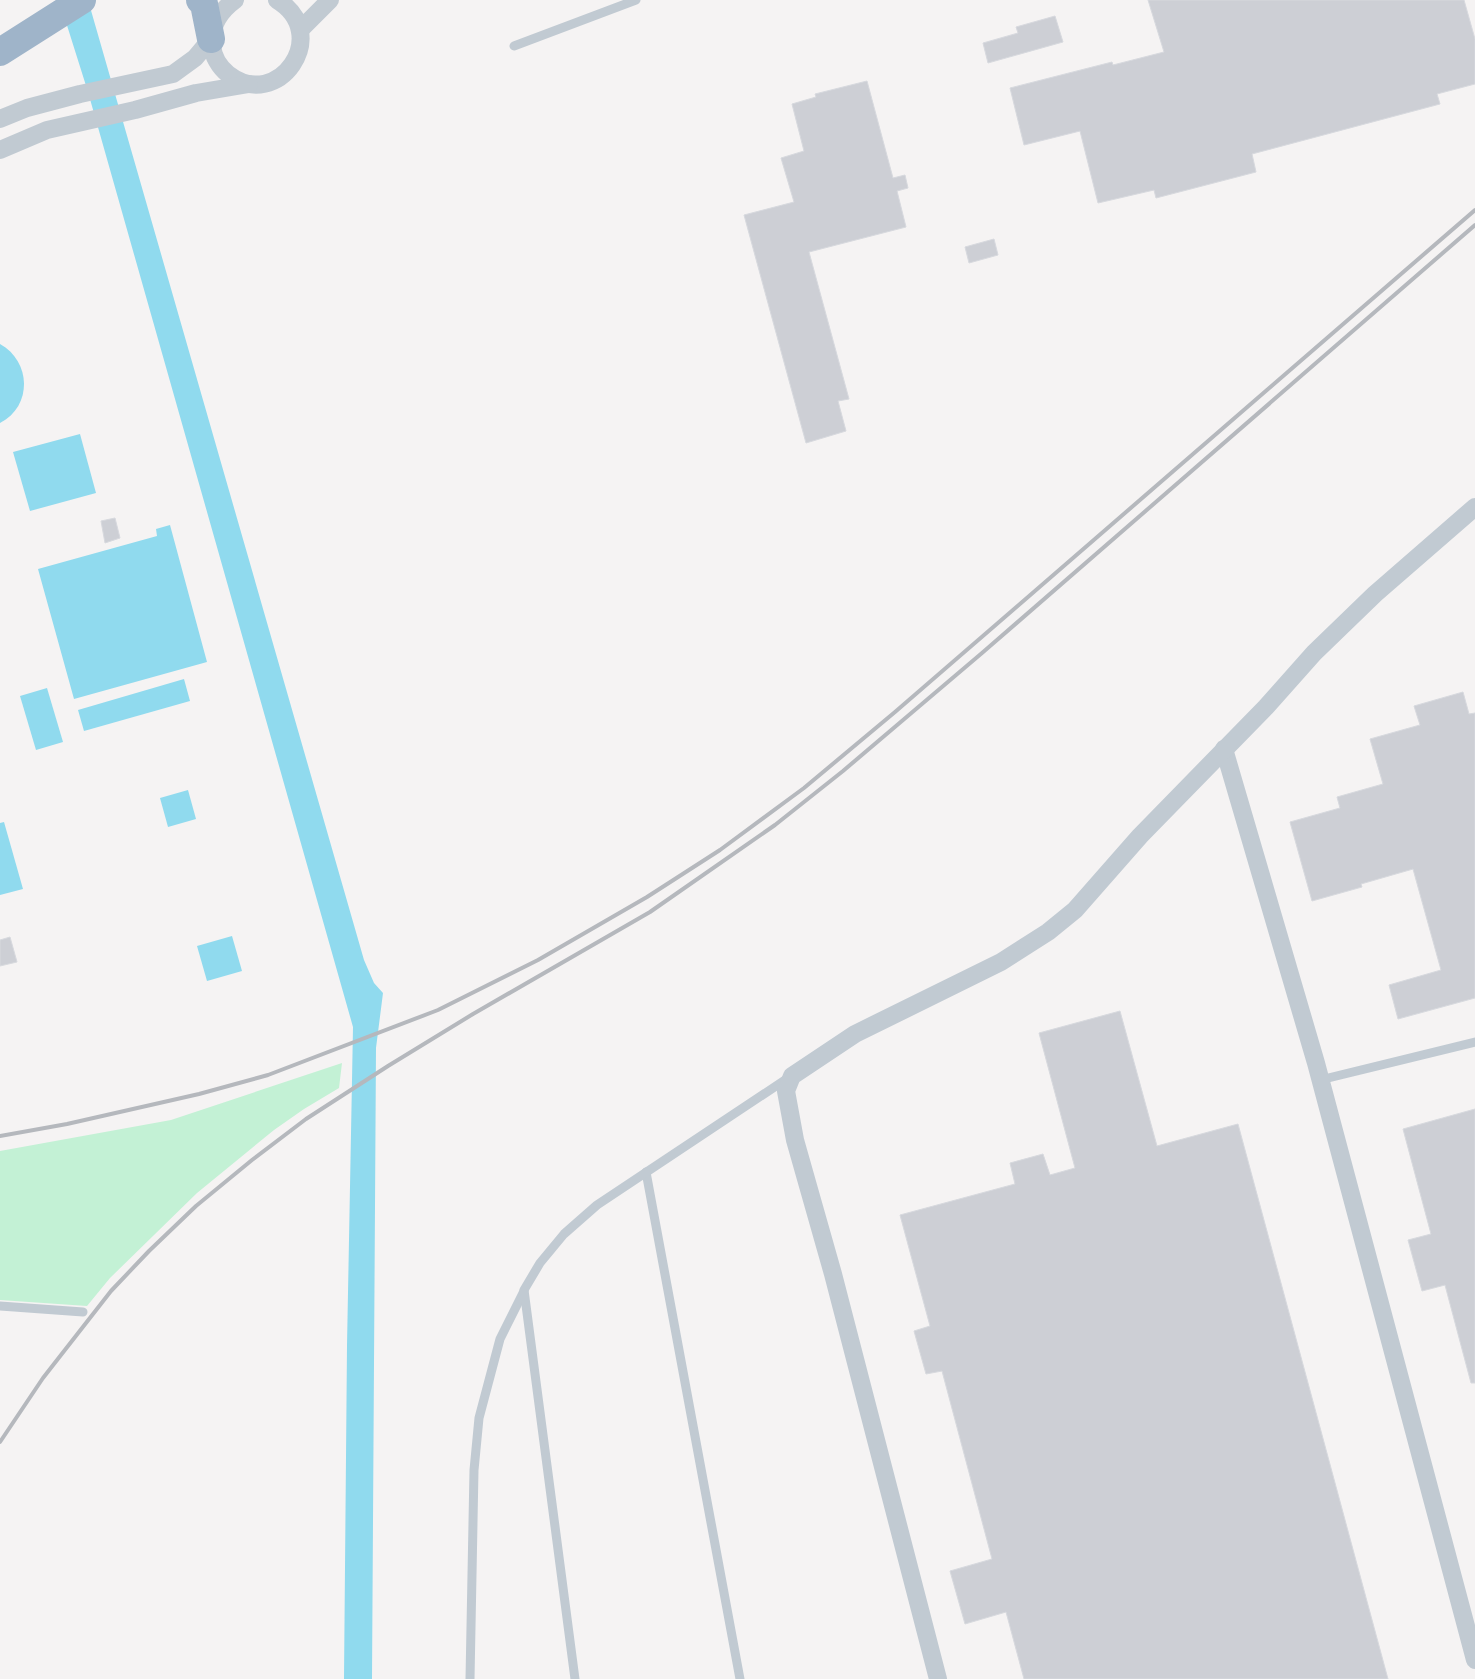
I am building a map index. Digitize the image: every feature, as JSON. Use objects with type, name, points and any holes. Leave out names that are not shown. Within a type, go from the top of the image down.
[{"type":"highway","points":[[0,52],[82,0]]},
{"type":"highway","points":[[200,0],[204,4],[211,39]]},
{"type":"street","points":[[235,0],[226,6],[218,16],[213,27],[212,51],[224,72],[234,79],[249,84]]},
{"type":"street","points":[[0,150],[47,130],[135,110],[196,93],[249,84],[268,83],[278,79],[294,63],[299,53],[301,41],[300,30],[295,18],[288,8],[277,0]]},
{"type":"street","points":[[300,30],[330,0]]},
{"type":"street","points":[[0,119],[27,108],[80,94],[173,74],[195,58],[211,39]]},
{"type":"street","points":[[938,1679],[834,1274],[795,1140],[786,1091],[792,1076],[855,1034],[1001,962],[1048,932],[1075,910],[1140,836],[1314,653],[1375,594],[1475,506]]},
{"type":"street","points":[[1224,749],[1320,1080],[1475,1660]]},
{"type":"lane","points":[[514,46],[636,0]]},
{"type":"lane","points":[[1320,1080],[1475,1042]]},
{"type":"lane","points":[[470,1679],[474,1470],[480,1418],[500,1339],[524,1290],[540,1263],[564,1234],[597,1205],[792,1076]]},
{"type":"lane","points":[[646,1172],[740,1679]]},
{"type":"lane","points":[[524,1290],[575,1679]]},
{"type":"lane","points":[[0,1306],[83,1312]]},
{"type":"green space","points":[[342,1063],[339,1088],[274,1130],[197,1193],[110,1278],[87,1306],[0,1300],[0,1151],[171,1120]]},
{"type":"water","points":[[59,0],[88,0],[364,960],[374,983],[383,993],[376,1048],[372,1679],[344,1679],[347,1346],[353,1027],[88,92]]},
{"type":"water","points":[[0,344],[18,361],[24,384],[23,395],[18,406],[11,415],[0,423]]},
{"type":"water","points":[[80,434],[96,493],[30,511],[13,452]]},
{"type":"water","points":[[170,525],[207,662],[74,699],[38,569],[157,536],[156,529]]},
{"type":"water","points":[[184,679],[190,701],[84,731],[78,710]]},
{"type":"water","points":[[47,688],[63,742],[36,750],[20,696]]},
{"type":"water","points":[[188,790],[196,819],[168,827],[160,798]]},
{"type":"water","points":[[4,822],[23,889],[0,895],[0,823]]},
{"type":"water","points":[[232,936],[242,971],[207,981],[197,946]]},
{"type":"building","points":[[1148,0],[1464,0],[1475,39],[1475,84],[1437,94],[1440,104],[1252,154],[1256,172],[1156,198],[1154,190],[1098,203],[1080,131],[1024,145],[1010,88],[1112,62],[1113,65],[1164,52]]},
{"type":"building","points":[[1055,16],[1063,42],[988,63],[983,43],[1018,33],[1016,27]]},
{"type":"building","points":[[867,81],[893,178],[905,175],[908,188],[897,191],[906,227],[809,252],[849,399],[838,401],[846,431],[806,443],[744,215],[794,202],[781,158],[804,151],[792,104],[816,97],[815,94]]},
{"type":"building","points":[[994,239],[998,255],[969,263],[965,247]]},
{"type":"building","points":[[115,518],[120,538],[105,543],[101,521]]},
{"type":"building","points":[[1463,692],[1469,714],[1475,713],[1475,998],[1398,1019],[1389,985],[1441,970],[1413,869],[1361,884],[1362,887],[1312,901],[1290,822],[1340,808],[1337,797],[1383,784],[1370,739],[1420,725],[1414,706]]},
{"type":"building","points":[[10,937],[17,962],[0,966],[0,940]]},
{"type":"building","points":[[1120,1011],[1157,1146],[1238,1124],[1388,1679],[1024,1679],[1006,1612],[965,1624],[950,1571],[992,1559],[942,1371],[926,1374],[914,1331],[930,1326],[900,1215],[1015,1184],[1010,1163],[1043,1154],[1050,1175],[1075,1168],[1039,1033]]},
{"type":"building","points":[[1475,1109],[1475,1383],[1471,1383],[1445,1285],[1422,1291],[1408,1240],[1431,1234],[1403,1129]]},
{"type":"railway","points":[[0,1136],[67,1124],[199,1094],[268,1075],[438,1010],[538,960],[647,897],[720,850],[804,788],[895,712],[1475,210]]},
{"type":"railway","points":[[0,1442],[43,1378],[111,1291],[196,1206],[306,1119],[473,1014],[650,912],[775,825],[843,771],[982,653],[1475,225]]}]
